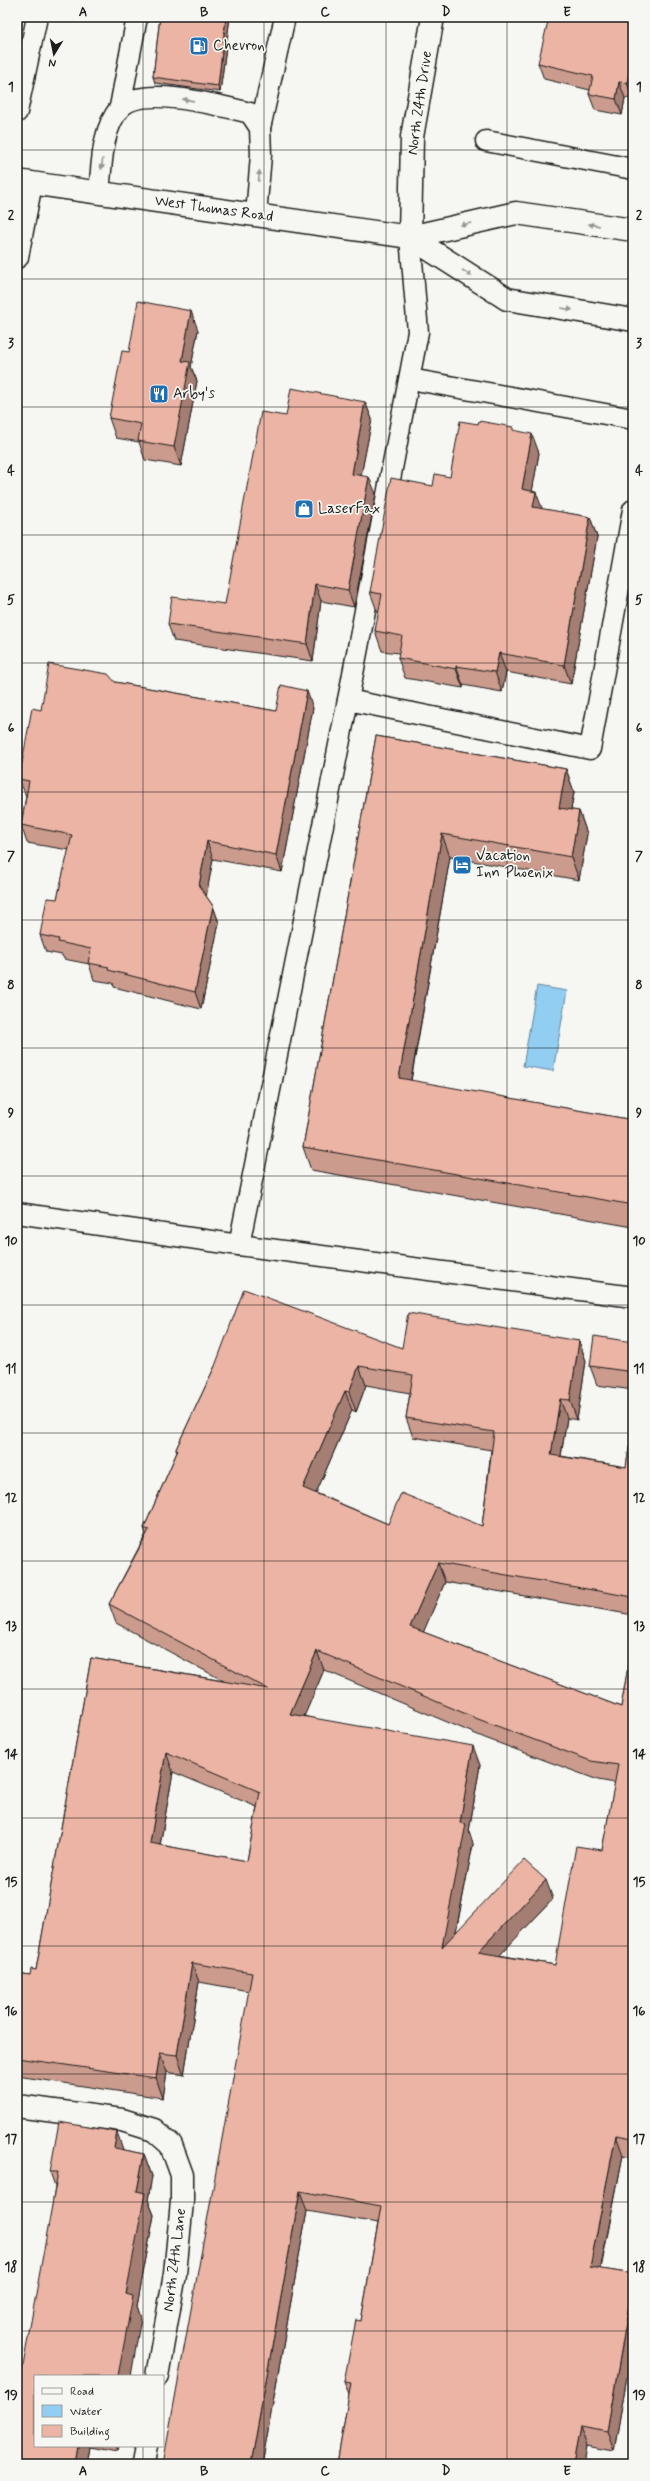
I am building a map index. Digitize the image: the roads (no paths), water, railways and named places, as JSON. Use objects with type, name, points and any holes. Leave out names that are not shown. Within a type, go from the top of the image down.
[{"type":"main road","name":"North 24th Drive","points":[[410,237],[412,137],[433,17]]},
{"type":"main road","name":"West Thomas Road","points":[[24,182],[410,237],[516,213],[633,230]]},
{"type":"main road","points":[[17,257],[24,182]]},
{"type":"main road","name":"West Thomas Road","points":[[410,237],[507,299],[633,320]]},
{"type":"main road","name":"North 24th Lane","points":[[17,2106],[122,2120],[154,2130],[171,2145],[182,2175],[182,2202],[175,2274],[158,2375]]},
{"type":"main road","points":[[142,2464],[146,2447]]},
{"type":"lane","points":[[17,112],[37,17]]},
{"type":"lane","points":[[99,193],[105,141],[110,126],[120,107],[137,17]]},
{"type":"lane","points":[[256,215],[261,155],[260,128],[285,17]]},
{"type":"lane","points":[[120,107],[140,97],[174,98],[219,104],[250,113],[260,128]]},
{"type":"lane","points":[[486,141],[633,169]]},
{"type":"lane","points":[[239,1245],[348,700],[418,332],[410,237]]},
{"type":"lane","points":[[410,379],[633,419]]},
{"type":"lane","points":[[348,700],[590,749],[633,510]]},
{"type":"lane","points":[[17,1213],[239,1245],[633,1296]]},
{"type":"water","points":[[537,986],[567,991],[553,1071],[523,1066]]},
{"type":"place","name":"Chevron","points":[[199,46]]},
{"type":"place","name":"Arby's","points":[[159,394]]},
{"type":"place","name":"LaserFax","points":[[304,509]]},
{"type":"place","name":"Vacation Inn Phoenix","points":[[462,865]]}]
